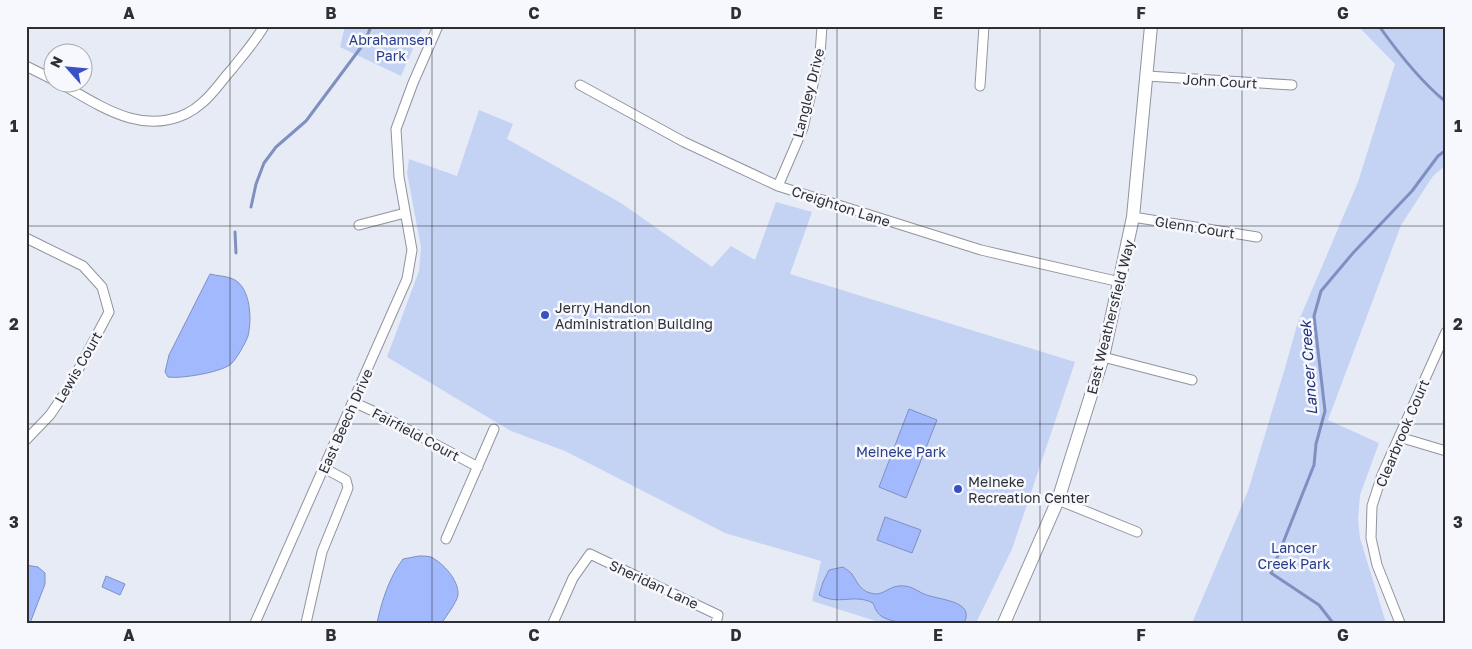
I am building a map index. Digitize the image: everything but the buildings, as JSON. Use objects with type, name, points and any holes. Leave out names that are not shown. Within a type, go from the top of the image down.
[{"type":"street","points":[[77,92],[114,112],[130,118],[159,122],[172,120],[202,104],[251,45],[264,26]]},
{"type":"street","name":"East Beech Drive","points":[[255,623],[407,280],[412,250],[399,177],[396,129],[412,83],[438,26]]},
{"type":"street","name":"Langley Drive","points":[[778,186],[803,128],[820,54],[822,26]]},
{"type":"street","points":[[980,86],[984,26]]},
{"type":"street","name":"East Weathersfield Way","points":[[1004,623],[1058,500],[1102,357],[1134,217],[1151,26]]},
{"type":"street","points":[[26,66],[42,74]]},
{"type":"street","name":"John Court","points":[[1147,76],[1292,85]]},
{"type":"street","name":"Creighton Lane","points":[[580,85],[684,142],[778,186],[981,250],[1120,282]]},
{"type":"street","points":[[359,225],[405,213]]},
{"type":"street","name":"Glenn Court","points":[[1134,217],[1257,237]]},
{"type":"street","name":"Lewis Court","points":[[26,238],[83,266],[102,287],[109,312],[69,387],[50,415],[27,437]]},
{"type":"street","name":"Clearbrook Court","points":[[1400,623],[1376,564],[1371,538],[1372,506],[1382,475],[1446,332]]},
{"type":"street","points":[[1102,357],[1192,380]]},
{"type":"street","name":"Fairfield Court","points":[[352,402],[478,466]]},
{"type":"street","points":[[446,539],[494,429]]},
{"type":"street","points":[[1399,437],[1446,451]]},
{"type":"street","points":[[306,623],[322,552],[348,488],[346,480],[324,468]]},
{"type":"street","points":[[1058,500],[1137,532]]},
{"type":"street","name":"Sheridan Lane","points":[[554,623],[573,578],[590,554],[717,619]]},
{"type":"green space","name":"Abrahamsen Park","points":[[345,26],[423,26],[401,76],[340,47]]},
{"type":"green space","name":"Lancer Creek Park","points":[[1358,26],[1446,26],[1446,165],[1433,176],[1401,225],[1328,420],[1379,443],[1360,495],[1358,519],[1360,538],[1386,623],[1192,623],[1248,491],[1297,325],[1358,182],[1395,64]]},
{"type":"green space","name":"Meineke Park","points":[[479,110],[513,124],[507,139],[621,203],[712,267],[731,246],[755,260],[776,202],[812,212],[790,274],[1075,362],[1012,549],[976,623],[882,623],[812,601],[821,561],[725,533],[565,451],[511,431],[387,357],[419,271],[421,247],[407,173],[409,159],[457,176]]},
{"type":"water","points":[[210,274],[233,279],[244,289],[250,313],[247,339],[236,358],[227,366],[202,374],[168,377],[165,372],[169,355]]},
{"type":"water","points":[[909,409],[937,420],[906,498],[879,487]]},
{"type":"water","points":[[885,517],[921,530],[912,553],[877,540]]},
{"type":"water","points":[[419,556],[431,557],[436,560],[453,578],[458,589],[458,595],[451,609],[442,623],[377,623],[381,606],[398,566],[403,559]]},
{"type":"water","points":[[26,565],[38,567],[45,573],[45,584],[30,623],[26,623]]},
{"type":"water","points":[[843,567],[852,574],[861,588],[870,593],[878,594],[895,587],[907,586],[924,594],[960,605],[965,610],[964,623],[921,624],[898,622],[881,616],[873,603],[866,600],[833,599],[819,595],[829,570]]},
{"type":"water","points":[[106,576],[125,584],[120,595],[102,587]]},
{"type":"waterway","points":[[251,207],[256,184],[264,163],[276,147],[306,121],[365,42],[371,26]]},
{"type":"waterway","name":"Lancer Creek","points":[[1379,26],[1410,67],[1446,102]]},
{"type":"waterway","name":"Lancer Creek","points":[[1333,623],[1319,605],[1271,573],[1314,465],[1316,444],[1325,411],[1314,316],[1321,291],[1353,253],[1412,191],[1438,156],[1446,150]]},
{"type":"waterway","points":[[235,232],[236,253]]},
{"type":"place","name":"Jerry Handlon Administration Building","points":[[545,315]]},
{"type":"place","name":"Meineke Recreation Center","points":[[958,489]]}]
